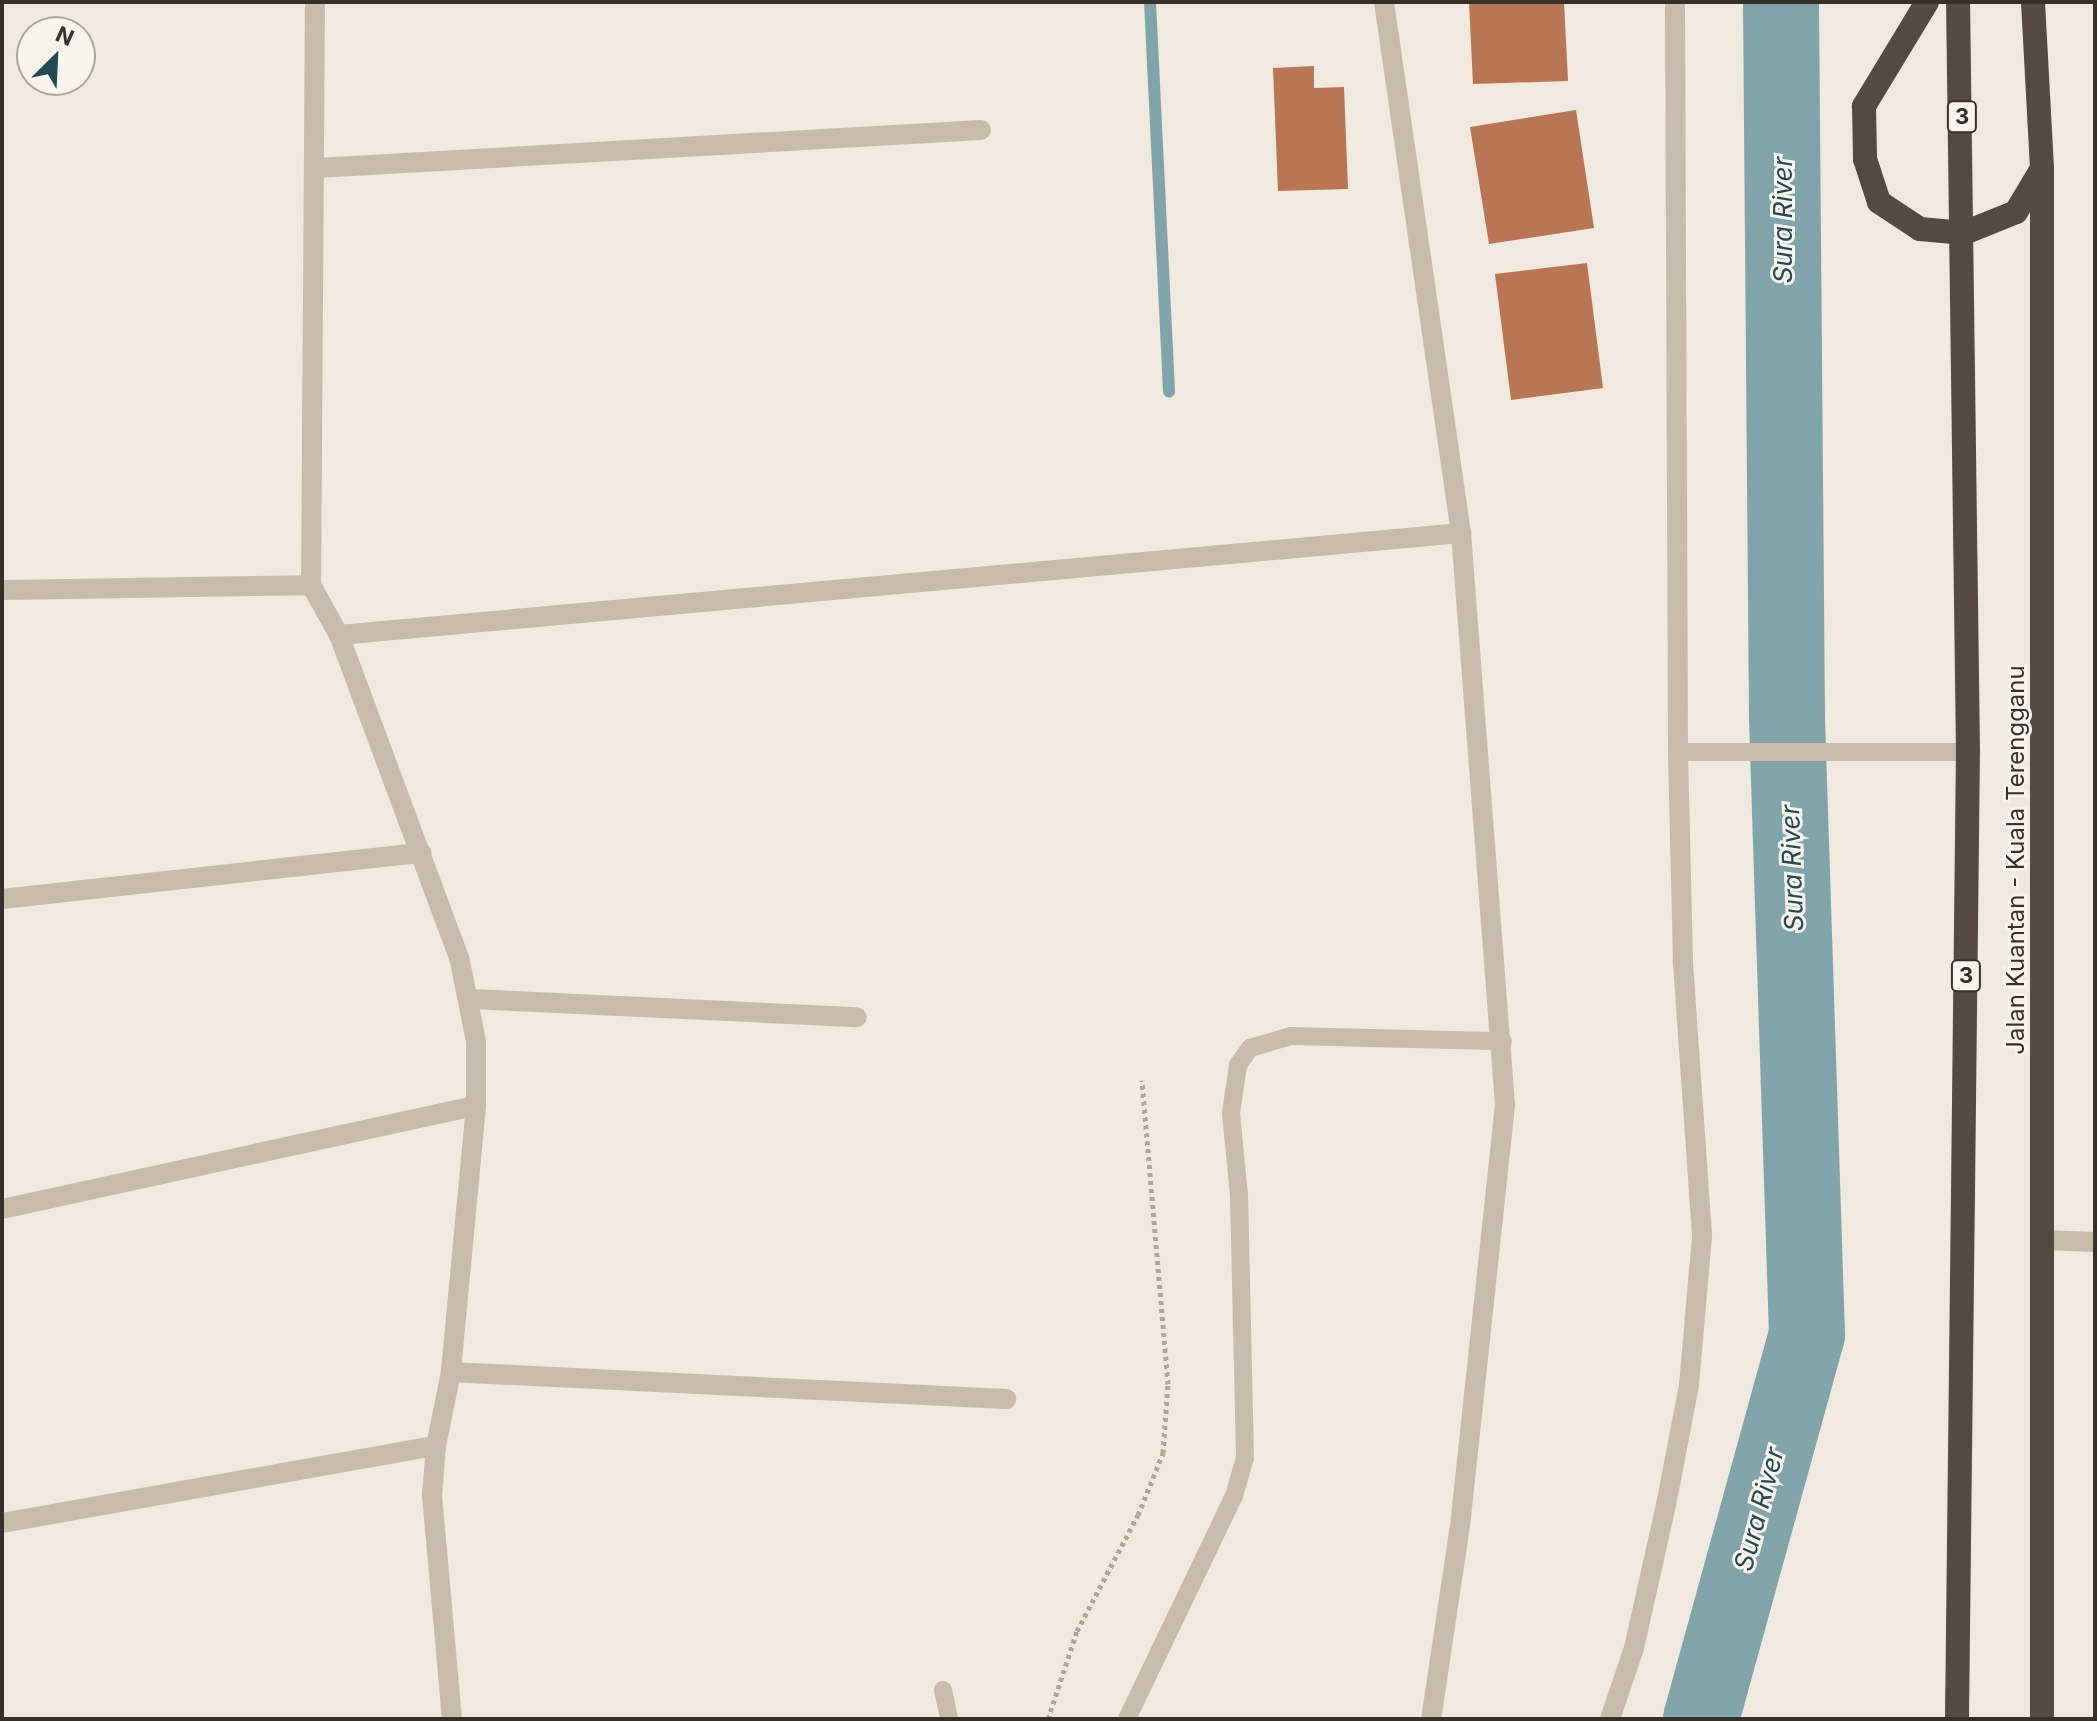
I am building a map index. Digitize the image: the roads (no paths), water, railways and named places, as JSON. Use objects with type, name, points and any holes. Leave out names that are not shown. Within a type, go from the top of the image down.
[{"type":"highway","points":[[1927,2],[1864,106],[1865,159],[1879,202],[1920,229],[1964,233],[2016,212],[2042,168]]},
{"type":"highway","name":"Jalan Kuantan - Kuala Terengganu","points":[[1957,1719],[1968,752],[1964,233],[1958,2]]},
{"type":"highway","name":"Jalan Kuantan - Kuala Terengganu","points":[[2033,2],[2042,168],[2045,1240],[2042,1719]]},
{"type":"street","points":[[315,2],[317,168],[311,585],[339,635],[421,853],[471,999],[476,1106],[451,1372],[436,1446],[432,1495],[452,1719]]},
{"type":"street","points":[[1384,2],[1461,533],[1503,1041],[1501,1179],[1461,1519],[1431,1719]]},
{"type":"street","points":[[1610,1719],[1634,1648],[1666,1505],[1698,1312],[1702,1235],[1683,960],[1678,752],[1675,2]]},
{"type":"street","points":[[317,168],[981,130]]},
{"type":"street","points":[[339,635],[1461,533]]},
{"type":"street","points":[[2,590],[311,585]]},
{"type":"street","points":[[2,899],[421,853]]},
{"type":"street","points":[[471,999],[857,1017]]},
{"type":"street","points":[[2,1209],[476,1106]]},
{"type":"street","points":[[2045,1240],[2095,1242]]},
{"type":"street","points":[[451,1372],[1006,1399]]},
{"type":"street","points":[[2,1523],[436,1446]]},
{"type":"lane","points":[[1678,752],[1968,752]]},
{"type":"lane","points":[[1127,1719],[1234,1496],[1245,1458],[1239,1195],[1231,1113],[1238,1065],[1250,1048],[1291,1036],[1503,1041]]},
{"type":"lane","points":[[943,1690],[949,1719]]},
{"type":"waterway","points":[[1150,2],[1169,392]]},
{"type":"waterway","name":"Sura River","points":[[1701,1719],[1807,1335],[1787,718],[1781,2]]}]
